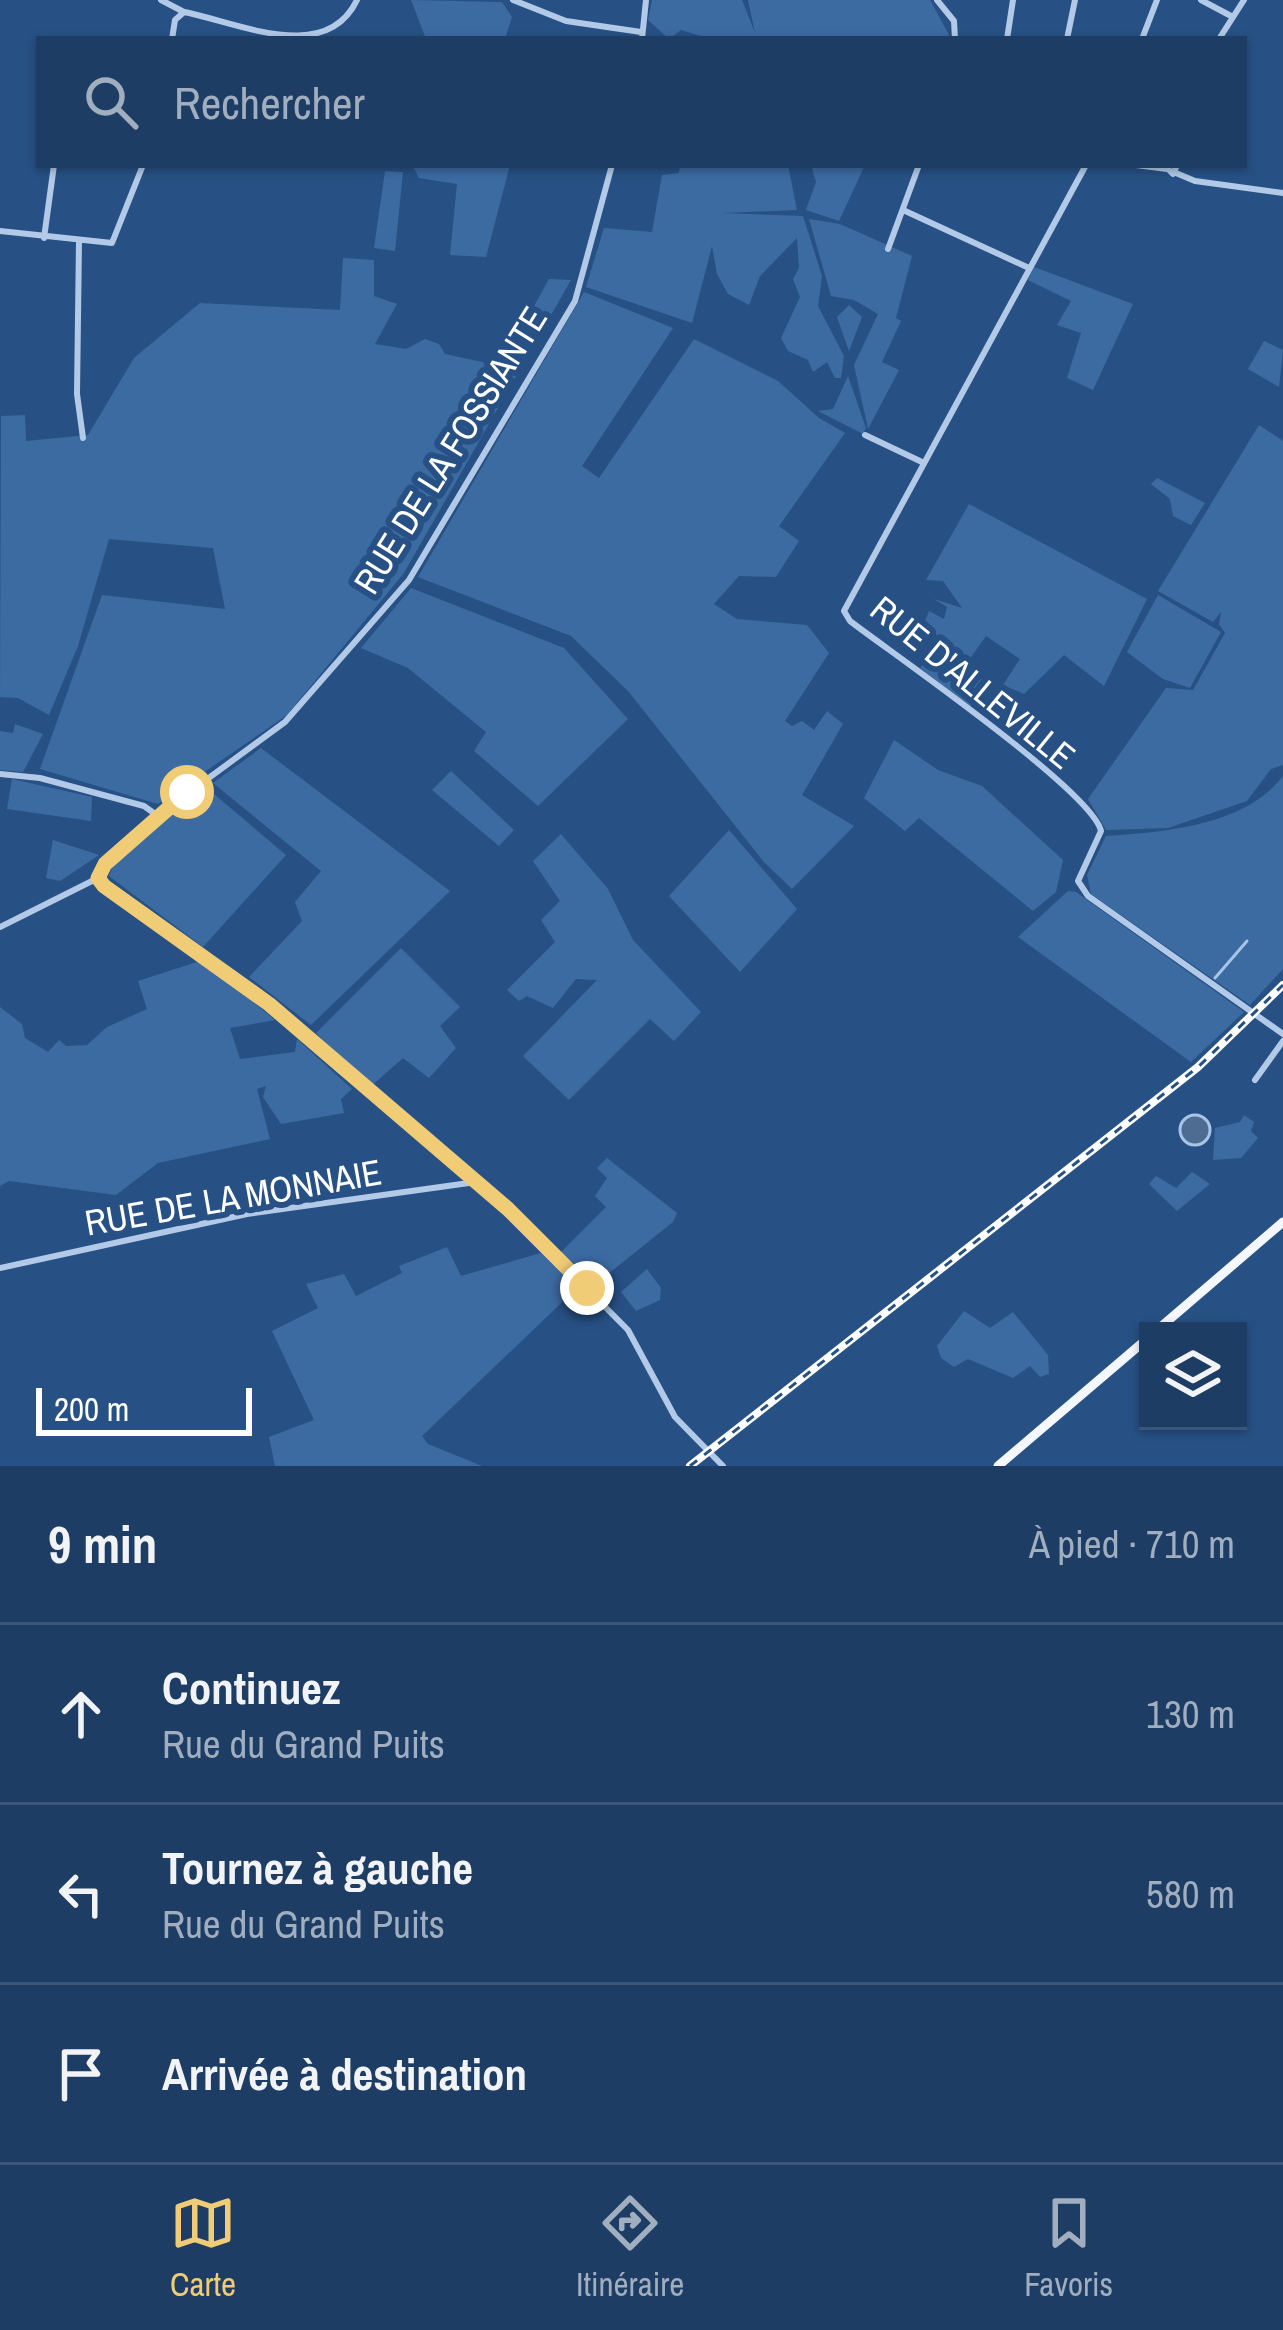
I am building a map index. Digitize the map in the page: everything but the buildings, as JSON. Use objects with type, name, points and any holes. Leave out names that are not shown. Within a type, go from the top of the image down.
[{"type":"main road","points":[[1166,1322],[1283,1222]]},
{"type":"main road","points":[[998,1466],[1139,1346]]},
{"type":"street","points":[[161,0],[180,10],[319,36],[342,25],[357,0]]},
{"type":"street","points":[[513,0],[566,21],[642,35],[646,0]]},
{"type":"street","points":[[937,0],[954,21],[955,36]]},
{"type":"street","points":[[1007,36],[1013,0]]},
{"type":"street","points":[[1068,36],[1075,0]]},
{"type":"street","points":[[1143,36],[1156,0]]},
{"type":"street","points":[[1201,0],[1233,16]]},
{"type":"street","points":[[1221,36],[1244,0]]},
{"type":"street","points":[[172,36],[180,10]]},
{"type":"street","points":[[44,238],[55,168]]},
{"type":"street","points":[[0,231],[112,243],[142,168]]},
{"type":"street","name":"RUE DE LA FOSSIANTE","points":[[98,878],[105,864],[158,816],[285,722],[410,580],[574,301],[611,168]]},
{"type":"street","points":[[888,249],[918,168]]},
{"type":"street","name":"RUE D'ALLEVILLE","points":[[1084,168],[850,594],[845,616],[1010,740],[1090,810],[1101,833],[1081,866],[1078,886],[1088,896],[1283,1037]]},
{"type":"street","points":[[1172,168],[1195,181],[1283,193]]},
{"type":"street","points":[[903,210],[1029,268]]},
{"type":"street","points":[[79,241],[77,400],[83,438]]},
{"type":"street","points":[[865,435],[922,461]]},
{"type":"street","points":[[0,774],[40,778],[144,806],[158,816]]},
{"type":"street","points":[[0,927],[98,878],[269,1004],[476,1182],[617,1317],[637,1342],[681,1426],[723,1466]]},
{"type":"street","points":[[1255,1080],[1283,1037]]},
{"type":"street","name":"RUE DE LA MONNAIE","points":[[0,1268],[247,1214],[476,1182]]},
{"type":"shaded area","points":[[411,0],[502,2],[512,17],[506,36],[425,36]]},
{"type":"shaded area","points":[[652,0],[742,0],[755,33],[748,0],[930,0],[949,35],[701,36],[681,30],[666,36],[648,20]]},
{"type":"shaded area","points":[[414,168],[509,168],[486,257],[450,255],[457,184],[419,178]]},
{"type":"shaded area","points":[[680,168],[789,168],[797,210],[722,213],[803,216],[822,276],[818,306],[844,356],[841,378],[835,378],[827,362],[813,372],[808,360],[788,351],[781,338],[800,297],[793,279],[799,268],[797,238],[760,276],[749,305],[728,294],[717,274],[712,246],[692,323],[586,287],[604,228],[652,232],[662,175],[679,173]]},
{"type":"shaded area","points":[[812,168],[864,168],[839,221],[806,210],[816,182]]},
{"type":"shaded area","points":[[385,171],[403,172],[395,251],[374,248]]},
{"type":"shaded area","points":[[809,219],[840,224],[912,256],[896,318],[901,321],[882,362],[899,370],[868,429],[854,365],[878,314],[854,300],[831,296]]},
{"type":"shaded area","points":[[343,258],[374,260],[374,296],[397,304],[375,344],[406,349],[425,339],[439,344],[445,354],[501,366],[549,279],[571,280],[404,573],[287,715],[158,804],[40,769],[102,595],[225,609],[213,548],[109,539],[78,646],[49,715],[18,698],[0,697],[1,416],[25,415],[26,441],[88,435],[134,358],[200,303],[340,310]]},
{"type":"shaded area","points":[[1034,267],[1133,304],[1093,390],[1067,378],[1081,333],[1057,325],[1071,301],[1028,280]]},
{"type":"shaded area","points":[[584,292],[673,328],[582,466],[599,478],[694,339],[778,381],[819,418],[845,433],[779,526],[799,541],[776,577],[739,576],[714,604],[737,619],[807,625],[829,653],[785,721],[792,726],[802,721],[814,730],[827,711],[843,724],[802,795],[854,826],[792,889],[764,862],[628,691],[571,636],[418,577]]},
{"type":"shaded area","points":[[849,305],[862,317],[849,351],[837,317]]},
{"type":"shaded area","points":[[1264,341],[1283,350],[1279,387],[1248,369]]},
{"type":"shaded area","points":[[848,376],[866,428],[863,434],[818,411],[833,409]]},
{"type":"shaded area","points":[[1259,425],[1283,441],[1283,765],[1271,769],[1247,801],[1168,828],[1106,830],[1088,799],[1166,688],[1193,690],[1225,633],[1219,624],[1221,612],[1213,622],[1158,591]]},
{"type":"shaded area","points":[[1157,478],[1205,503],[1191,525],[1173,516],[1170,499],[1151,484]]},
{"type":"shaded area","points":[[969,504],[1147,599],[1104,686],[1064,655],[1024,694],[1003,685],[1020,659],[986,636],[964,667],[986,683],[970,707],[920,668],[941,640],[925,621],[929,611],[944,619],[947,607],[934,599],[962,608],[943,581],[926,580]]},
{"type":"shaded area","points":[[411,588],[564,648],[628,719],[538,806],[474,751],[486,732],[408,668],[361,648]]},
{"type":"shaded area","points":[[1158,595],[1221,632],[1190,688],[1163,679],[1127,652]]},
{"type":"shaded area","points":[[15,724],[43,734],[23,772],[0,770],[0,731],[13,733]]},
{"type":"shaded area","points":[[894,740],[938,770],[982,786],[1063,860],[1056,892],[1033,911],[919,818],[905,831],[864,798]]},
{"type":"shaded area","points":[[261,748],[450,891],[311,1025],[249,977],[302,921],[295,902],[321,871],[213,783]]},
{"type":"shaded area","points":[[451,771],[514,830],[499,846],[432,790]]},
{"type":"shaded area","points":[[1283,776],[1283,969],[1250,1005],[1091,894],[1087,875],[1106,836],[1178,828],[1226,816],[1267,793]]},
{"type":"shaded area","points":[[12,779],[92,797],[91,821],[7,809]]},
{"type":"shaded area","points":[[208,789],[286,855],[203,947],[109,876],[138,837]]},
{"type":"shaded area","points":[[729,830],[797,909],[740,972],[669,896]]},
{"type":"shaded area","points":[[561,834],[608,889],[633,940],[701,1012],[674,1041],[650,1019],[569,1100],[523,1056],[597,980],[576,979],[553,1008],[527,996],[519,1001],[507,990],[555,942],[541,920],[560,901],[533,861]]},
{"type":"shaded area","points":[[53,840],[99,855],[60,881],[46,878]]},
{"type":"shaded area","points":[[1068,891],[1076,892],[1244,1012],[1191,1062],[1018,937]]},
{"type":"shaded area","points":[[401,948],[460,1007],[440,1026],[456,1048],[429,1078],[403,1058],[369,1088],[316,1033]]},
{"type":"shaded area","points":[[203,960],[275,1020],[230,1028],[240,1059],[295,1052],[297,1039],[352,1089],[341,1099],[344,1113],[281,1124],[263,1097],[266,1086],[257,1089],[270,1139],[158,1163],[116,1195],[9,1181],[0,1186],[0,1007],[22,1024],[25,1038],[48,1052],[59,1040],[66,1046],[87,1045],[107,1027],[147,1009],[138,981]]},
{"type":"shaded area","points":[[1195,1115],[1206,1119],[1210,1130],[1206,1141],[1195,1145],[1184,1141],[1180,1130],[1184,1119]]},
{"type":"shaded area","points":[[1244,1115],[1254,1122],[1251,1131],[1258,1138],[1241,1158],[1213,1160],[1215,1128],[1240,1122]]},
{"type":"shaded area","points":[[607,1158],[677,1213],[673,1222],[598,1282],[560,1253],[606,1207],[595,1196],[607,1178],[597,1168]]},
{"type":"shaded area","points":[[1192,1172],[1210,1184],[1177,1211],[1149,1184],[1156,1176],[1176,1188]]},
{"type":"shaded area","points":[[447,1247],[461,1276],[541,1253],[577,1288],[422,1436],[428,1444],[482,1466],[275,1466],[269,1437],[314,1420],[272,1331],[318,1308],[306,1284],[344,1274],[356,1296],[402,1273],[399,1266]]},
{"type":"shaded area","points":[[647,1269],[661,1288],[660,1300],[636,1311],[621,1292]]},
{"type":"shaded area","points":[[964,1311],[990,1328],[1013,1312],[1048,1355],[1049,1374],[1040,1377],[1030,1366],[1013,1378],[968,1359],[954,1367],[941,1358],[937,1346]]},
{"type":"waterway","points":[[1215,978],[1247,941]]},
{"type":"railway","points":[[690,1466],[1198,1067],[1283,985]]},
{"type":"route","points":[[187,792],[105,864],[98,878],[104,886],[202,952],[306,1034],[508,1209],[587,1288]]}]
